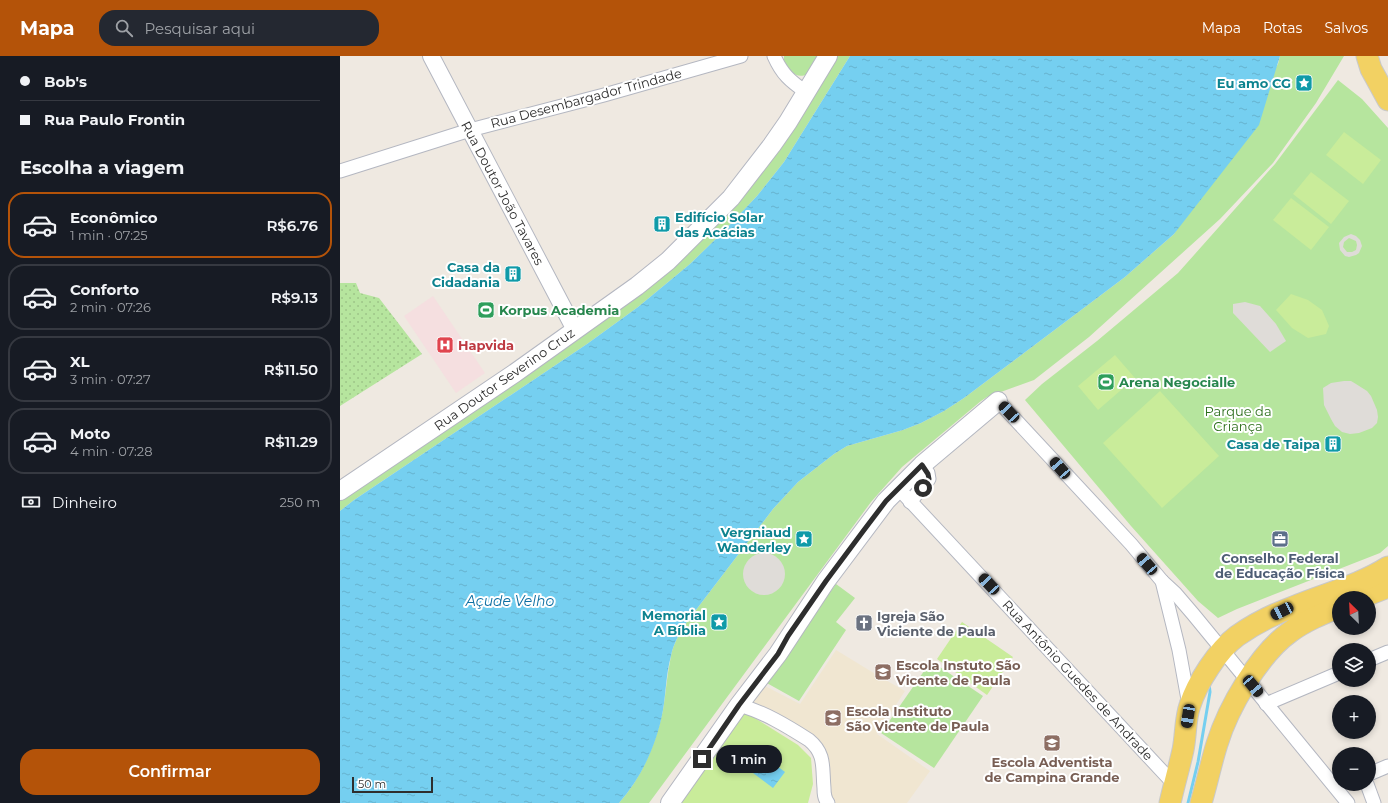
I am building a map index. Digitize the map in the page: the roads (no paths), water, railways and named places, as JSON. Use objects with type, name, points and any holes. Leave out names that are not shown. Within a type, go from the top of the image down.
[{"type":"main road","name":"Rua Doutor Severino Cruz","points":[[340,491],[515,373],[637,286],[668,261],[731,198],[772,145],[828,56]]},
{"type":"main road","points":[[1366,56],[1371,69],[1388,100]]},
{"type":"main road","points":[[670,803],[739,705],[778,654],[788,636],[826,581],[886,501],[905,495],[922,465],[998,401]]},
{"type":"main road","points":[[1172,793],[1183,749],[1190,706],[1201,680],[1210,665],[1223,650],[1236,637],[1251,627],[1282,611],[1358,582],[1388,567]]},
{"type":"main road","points":[[1376,592],[1388,587]]},
{"type":"main road","points":[[1202,803],[1217,742],[1231,711],[1248,680],[1272,648],[1289,632],[1306,622],[1332,610]]},
{"type":"main road","points":[[1251,627],[1262,643],[1272,648]]},
{"type":"street","name":"Rua Doutor João Tavares","points":[[431,56],[575,330]]},
{"type":"street","name":"Rua Desembargador Trindade","points":[[340,171],[470,130],[604,95],[741,56]]},
{"type":"street","points":[[774,56],[784,74],[806,92]]},
{"type":"street","points":[[998,401],[1131,544],[1162,581],[1175,593],[1248,680],[1266,704],[1332,778]]},
{"type":"street","name":"Rua Antônio Guedes de Andrade","points":[[905,495],[969,563],[1172,793]]},
{"type":"street","points":[[1162,581],[1179,650],[1190,706]]},
{"type":"street","points":[[1376,657],[1388,652]]},
{"type":"street","points":[[1266,704],[1332,676]]},
{"type":"street","points":[[739,705],[750,708],[769,717],[815,745],[822,757],[824,796],[828,803]]},
{"type":"street","points":[[1376,771],[1388,766]]},
{"type":"street","points":[[1341,791],[1348,803]]},
{"type":"street","points":[[1370,791],[1374,803]]},
{"type":"water","name":"Açude Velho","points":[[850,56],[1280,56],[1259,125],[1174,234],[1125,277],[964,398],[921,423],[903,430],[847,446],[834,454],[798,482],[773,509],[686,623],[677,639],[673,647],[669,663],[663,710],[653,748],[635,782],[619,803],[340,803],[340,511],[354,500],[587,344],[638,307],[690,264],[757,196],[784,162]]},
{"type":"water","points":[[753,748],[785,772],[773,788],[741,764]]},
{"type":"waterway","points":[[1188,803],[1198,762],[1210,692],[1209,684]]},
{"type":"place","name":"Eu amo CG","points":[[1304,83]]},
{"type":"place","name":"Edifício Solar das Acácias","points":[[662,224]]},
{"type":"place","name":"Casa da Cidadania","points":[[513,274]]},
{"type":"place","name":"Korpus Academia","points":[[486,310]]},
{"type":"place","name":"Hapvida","points":[[445,345]]},
{"type":"place","name":"Arena Negocialle","points":[[1106,382]]},
{"type":"place","name":"Casa de Taipa","points":[[1333,444]]},
{"type":"place","name":"Vergniaud Wanderley","points":[[804,539]]},
{"type":"place","name":"Conselho Federal de Educação Física","points":[[1280,539]]},
{"type":"place","name":"Memorial A Bíblia","points":[[719,622]]},
{"type":"place","name":"Igreja São Viciente de Paula","points":[[864,623]]},
{"type":"place","name":"Escola Instuto São Vicente de Paula","points":[[883,672]]},
{"type":"place","name":"Escola Instituto São Vicente de Paula","points":[[833,718]]},
{"type":"place","name":"Escola Adventista de Campina Grande","points":[[1052,743]]},
{"type":"park label","name":"Parque da Criança","points":[[1238,418]]}]
